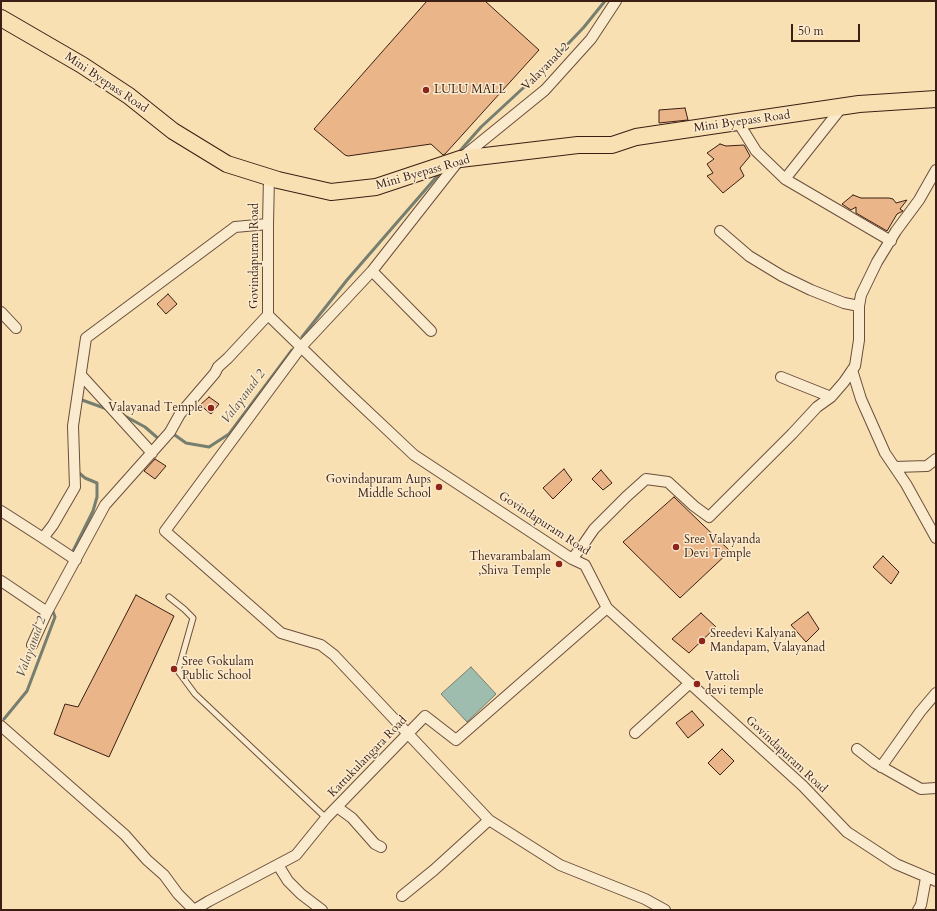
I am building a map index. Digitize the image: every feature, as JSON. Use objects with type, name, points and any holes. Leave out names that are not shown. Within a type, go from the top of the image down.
[{"type":"main road","name":"Mini Byepass Road","points":[[1,18],[82,64],[129,96],[173,131],[227,164],[278,180],[331,192],[376,187],[460,160],[578,145],[612,144],[636,137],[859,104],[936,99]]},
{"type":"street","name":"Valayanad 2","points":[[408,734],[334,655],[321,645],[281,633],[165,531],[301,347],[372,271],[460,160],[545,90],[591,39],[616,1]]},
{"type":"street","points":[[785,179],[842,107]]},
{"type":"street","points":[[738,122],[756,151],[785,179],[890,241]]},
{"type":"street","points":[[572,559],[594,529],[626,496],[646,479],[668,482],[694,506],[709,517],[817,407],[831,397],[855,366],[861,295],[877,262],[919,200],[936,170]]},
{"type":"street","name":"Govindapuram Road","points":[[269,177],[268,315],[414,455],[572,559],[585,565],[607,608],[802,786],[848,832],[896,864],[936,882]]},
{"type":"street","points":[[43,538],[54,525],[75,487],[73,426],[86,338],[235,226],[268,224]]},
{"type":"street","points":[[720,231],[749,256],[782,276],[811,290],[844,303],[859,306]]},
{"type":"street","points":[[372,271],[431,331]]},
{"type":"street","points":[[1,312],[16,328]]},
{"type":"street","points":[[32,645],[47,612],[105,504],[170,432],[180,414],[215,373],[218,366],[228,358],[268,315]]},
{"type":"street","points":[[852,370],[861,398],[885,453],[906,484],[936,538]]},
{"type":"street","points":[[81,375],[152,453]]},
{"type":"street","points":[[780,377],[831,397]]},
{"type":"street","points":[[894,467],[926,466],[936,459]]},
{"type":"street","points":[[1,511],[76,560]]},
{"type":"street","points":[[1,581],[47,612]]},
{"type":"street","name":"Kattukulangara Road","points":[[194,910],[296,855],[326,818],[425,716],[456,740],[607,608]]},
{"type":"street","points":[[635,733],[690,683]]},
{"type":"street","points":[[881,767],[920,712],[936,693]]},
{"type":"street","points":[[1,726],[125,835],[194,910]]},
{"type":"street","points":[[408,734],[489,820],[560,865],[645,899],[665,910]]},
{"type":"street","points":[[857,749],[881,767],[921,789],[936,788]]},
{"type":"street","points":[[337,807],[352,818],[375,844],[381,847]]},
{"type":"street","points":[[402,896],[434,870],[489,820]]},
{"type":"street","points":[[278,865],[288,881],[301,894],[322,910]]},
{"type":"street","points":[[918,910],[921,905],[926,878]]},
{"type":"lane","points":[[168,596],[193,618],[178,672],[196,694],[326,818]]},
{"type":"shaded area","points":[[471,667],[496,694],[467,722],[441,694]]},
{"type":"building","name":"LULU MALL","points":[[427,1],[485,1],[539,50],[445,154],[443,155],[431,144],[348,156],[345,155],[314,129]]},
{"type":"building","points":[[685,108],[688,120],[659,123],[659,110]]},
{"type":"building","points":[[720,144],[726,146],[744,145],[750,156],[740,168],[744,176],[723,193],[707,176],[713,173],[707,164],[714,159],[707,153]]},
{"type":"building","points":[[853,195],[861,198],[889,198],[893,199],[896,203],[907,200],[900,209],[903,211],[897,214],[887,231],[856,213],[856,207],[851,210],[842,204]]},
{"type":"building","points":[[168,294],[177,304],[166,314],[157,304]]},
{"type":"building","points":[[209,397],[219,404],[211,414],[200,405]]},
{"type":"building","points":[[155,459],[166,466],[155,479],[144,471]]},
{"type":"building","points":[[564,469],[572,480],[553,499],[543,488]]},
{"type":"building","points":[[601,470],[612,483],[603,490],[592,479]]},
{"type":"building","name":"Sree Valayanda Devi Temple","points":[[674,497],[730,551],[680,598],[623,542]]},
{"type":"building","points":[[883,556],[899,572],[891,584],[873,567]]},
{"type":"building","points":[[136,595],[174,616],[109,757],[54,734],[65,704],[78,707]]},
{"type":"building","points":[[808,612],[819,629],[806,642],[791,625]]},
{"type":"building","points":[[701,613],[716,627],[689,653],[672,639]]},
{"type":"building","points":[[692,711],[704,725],[688,738],[676,723]]},
{"type":"building","points":[[722,749],[734,761],[720,775],[708,763]]},
{"type":"waterway","points":[[458,153],[481,127],[548,65],[584,27],[605,1]]},
{"type":"waterway","points":[[302,337],[347,280],[439,174]]},
{"type":"waterway","name":"Valayanad 2","points":[[172,433],[186,443],[209,447],[229,434],[292,350]]},
{"type":"waterway","name":"Valayanad 2","points":[[82,400],[107,409]]},
{"type":"waterway","name":"Valayanad 2","points":[[123,415],[145,427],[160,440]]},
{"type":"waterway","name":"Valayanad 2","points":[[71,555],[93,511],[97,497],[97,483],[85,478],[78,472]]},
{"type":"waterway","name":"Valayanad 2","points":[[4,719],[27,691],[55,617],[52,609]]},
{"type":"place","name":"LULU MALL","points":[[426,90]]},
{"type":"place","name":"Valayanad Temple","points":[[211,408]]},
{"type":"place","name":"Govindapuram Aups Middle School","points":[[439,487]]},
{"type":"place","name":"Sree Valayanda Devi Temple","points":[[676,547]]},
{"type":"place","name":"Thevarambalam ,Shiva Temple","points":[[559,564]]},
{"type":"place","name":"Sreedevi Kalyana Mandapam, Valayanad","points":[[702,641]]},
{"type":"place","name":"Sree Gokulam Public School","points":[[174,669]]},
{"type":"place","name":"Vattoli devi temple","points":[[697,684]]}]
